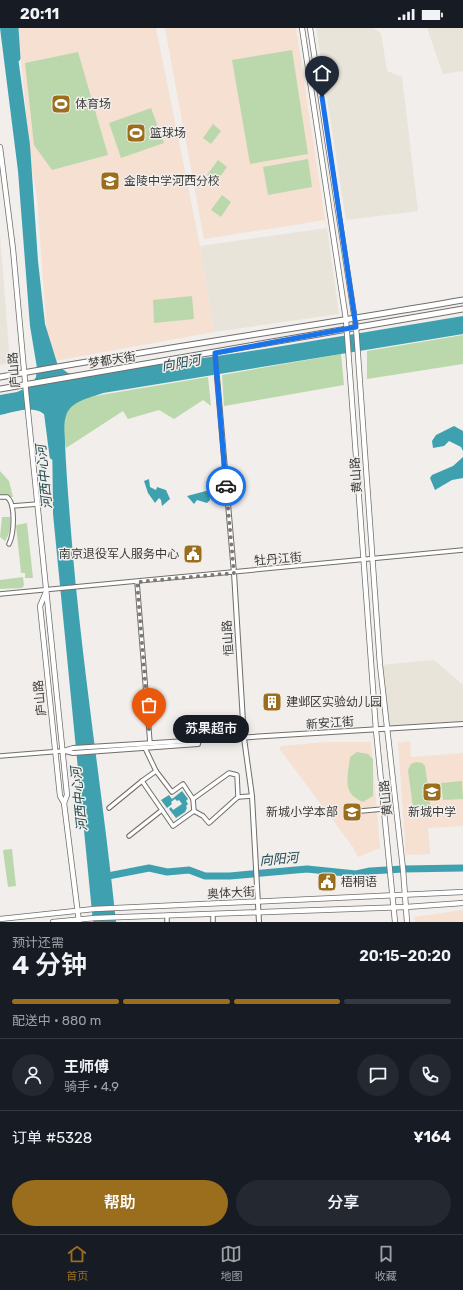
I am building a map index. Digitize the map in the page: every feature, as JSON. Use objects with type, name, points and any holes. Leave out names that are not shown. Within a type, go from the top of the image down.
[{"type":"main road","name":"黄山路","points":[[302,28],[350,354],[362,561],[383,809],[395,922]]},
{"type":"main road","name":"黄山路","points":[[310,28],[356,327],[380,665],[406,896],[407,922]]},
{"type":"main road","name":"庐山路","points":[[0,147],[6,186],[27,372],[28,384],[26,392],[67,795],[64,803]]},
{"type":"main road","name":"梦都大街","points":[[0,377],[209,340],[354,319],[463,300]]},
{"type":"main road","name":"梦都大街","points":[[0,389],[463,309]]},
{"type":"main road","name":"庐山路","points":[[47,590],[40,606],[60,796],[64,803],[79,920]]},
{"type":"main road","name":"奥体大街","points":[[0,919],[94,909],[406,896],[463,892]]},
{"type":"main road","name":"奥体大街","points":[[53,922],[116,917],[258,913],[393,906],[406,907],[463,903]]},
{"type":"street","points":[[0,187],[6,186]]},
{"type":"street","name":"恒山路","points":[[215,353],[234,573],[244,738],[252,796],[259,922]]},
{"type":"street","points":[[0,497],[9,498],[12,506],[14,526],[13,536],[9,544]]},
{"type":"street","points":[[12,506],[38,504]]},
{"type":"street","name":"牡丹江街","points":[[0,594],[362,561],[463,550]]},
{"type":"street","points":[[137,582],[150,743]]},
{"type":"street","name":"新安江街","points":[[0,756],[100,749],[150,743],[463,724]]},
{"type":"street","name":"新安江街","points":[[100,749],[145,748],[198,744],[198,740]]},
{"type":"street","points":[[145,748],[156,771],[172,792],[183,784],[193,800],[194,811]]},
{"type":"street","points":[[109,808],[156,771]]},
{"type":"street","points":[[193,800],[229,773],[237,775],[238,797]]},
{"type":"street","points":[[142,781],[173,826],[194,811]]},
{"type":"street","points":[[194,811],[203,816],[209,823],[238,797],[252,796]]},
{"type":"street","points":[[361,811],[383,809]]},
{"type":"street","points":[[128,836],[162,810]]},
{"type":"street","points":[[213,914],[213,922]]},
{"type":"street","points":[[167,916],[167,922]]},
{"type":"shaded area","name":"金陵中学河西分校","points":[[18,28],[156,28],[200,246],[214,332],[49,362],[37,197],[31,164]]},
{"type":"shaded area","points":[[165,28],[296,28],[325,220],[204,239]]},
{"type":"shaded area","points":[[316,28],[373,28],[381,33],[387,71],[402,77],[418,211],[346,220]]},
{"type":"shaded area","points":[[427,28],[463,28],[463,71],[443,74]]},
{"type":"shaded area","points":[[327,228],[339,314],[214,332],[200,246]]},
{"type":"shaded area","points":[[0,235],[10,363],[0,365]]},
{"type":"shaded area","points":[[434,660],[463,685],[463,724],[388,729],[380,665]]},
{"type":"shaded area","name":"新城中学","points":[[410,741],[411,757],[463,753],[463,826],[428,828],[430,854],[406,855],[398,743]]},
{"type":"shaded area","name":"新城小学本部","points":[[328,742],[371,742],[380,848],[358,857],[353,847],[279,748],[282,746]]},
{"type":"shaded area","points":[[463,910],[463,922],[415,922],[414,917]]},
{"type":"green space","points":[[292,50],[308,154],[250,164],[232,60]]},
{"type":"green space","name":"体育场","points":[[78,52],[108,155],[52,170],[34,145],[25,63]]},
{"type":"green space","name":"篮球场","points":[[151,108],[164,143],[121,158],[109,123]]},
{"type":"green space","points":[[213,124],[221,131],[211,144],[203,138]]},
{"type":"green space","points":[[308,159],[312,187],[268,195],[263,167]]},
{"type":"green space","points":[[218,160],[227,167],[217,181],[207,175]]},
{"type":"green space","points":[[222,195],[231,202],[221,217],[211,210]]},
{"type":"green space","points":[[192,296],[194,319],[154,323],[153,300]]},
{"type":"green space","points":[[463,335],[463,364],[367,379],[367,351]]},
{"type":"green space","points":[[341,354],[344,385],[224,406],[222,375]]},
{"type":"green space","points":[[208,377],[211,406],[203,400],[174,419],[159,410],[128,419],[123,411],[66,448],[58,411],[65,401]]},
{"type":"green space","points":[[0,471],[9,481],[13,497],[0,496]]},
{"type":"green space","points":[[2,517],[10,517],[10,529],[5,541],[0,537]]},
{"type":"green space","points":[[27,523],[33,578],[25,578],[25,573],[21,573],[16,525]]},
{"type":"green space","points":[[23,577],[24,585],[22,588],[0,589],[0,580]]},
{"type":"green space","points":[[357,752],[368,754],[373,759],[373,796],[363,802],[351,794],[347,778],[350,757]]},
{"type":"green space","points":[[416,762],[422,763],[425,766],[431,809],[424,813],[416,812],[413,808],[408,770],[411,764]]},
{"type":"green space","points":[[462,781],[463,799],[443,800],[441,783]]},
{"type":"green space","points":[[12,849],[16,886],[8,887],[3,850]]},
{"type":"water","points":[[0,28],[14,28],[30,145],[38,261],[45,324],[58,366],[68,373],[81,376],[264,349],[463,316],[463,334],[103,393],[76,403],[68,411],[65,419],[64,430],[74,570],[116,922],[93,922],[53,514],[52,428],[49,419],[38,411],[24,410],[0,415],[0,395],[17,392],[31,386],[36,377],[37,368],[30,326],[18,171]]},
{"type":"water","points":[[454,426],[463,431],[463,451],[461,447],[449,441],[444,446],[433,448],[432,441],[436,435]]},
{"type":"water","points":[[463,457],[463,478],[452,480],[435,490],[430,478],[432,475],[453,466]]},
{"type":"water","points":[[149,479],[150,487],[156,490],[157,487],[166,490],[170,499],[162,506],[159,498],[155,503],[148,493],[144,481]]},
{"type":"water","points":[[206,491],[209,492],[210,500],[207,503],[197,500],[194,504],[187,496]]},
{"type":"water","points":[[182,791],[188,799],[186,801],[188,804],[185,812],[176,818],[169,809],[171,807],[173,810],[182,804],[179,800],[177,801],[175,799],[167,808],[161,800],[169,795],[172,799]]},
{"type":"waterway","name":"河西中心河","points":[[15,28],[17,58]]},
{"type":"waterway","name":"河西中心河","points":[[47,409],[53,456]]},
{"type":"waterway","name":"向阳河","points":[[103,877],[149,868],[167,872],[189,870],[205,876],[230,876],[307,869],[356,874],[370,871],[403,869],[463,868]]},
{"type":"way so far","points":[[149,729],[137,582],[234,573],[226,486]]},
{"type":"place","name":"体育场","points":[[61,104]]},
{"type":"place","name":"篮球场","points":[[136,133]]},
{"type":"place","name":"金陵中学河西分校","points":[[110,181]]},
{"type":"place","name":"南京退役军人服务中心","points":[[193,554]]},
{"type":"place","name":"建邺区实验幼儿园","points":[[272,702]]},
{"type":"place","name":"苏果超市","points":[[149,729]]},
{"type":"place","name":"新城中学","points":[[432,792]]},
{"type":"place","name":"新城小学本部","points":[[352,812]]},
{"type":"place","name":"梧桐语","points":[[327,882]]},
{"type":"route","points":[[226,486],[215,353],[356,327],[322,97]]}]
